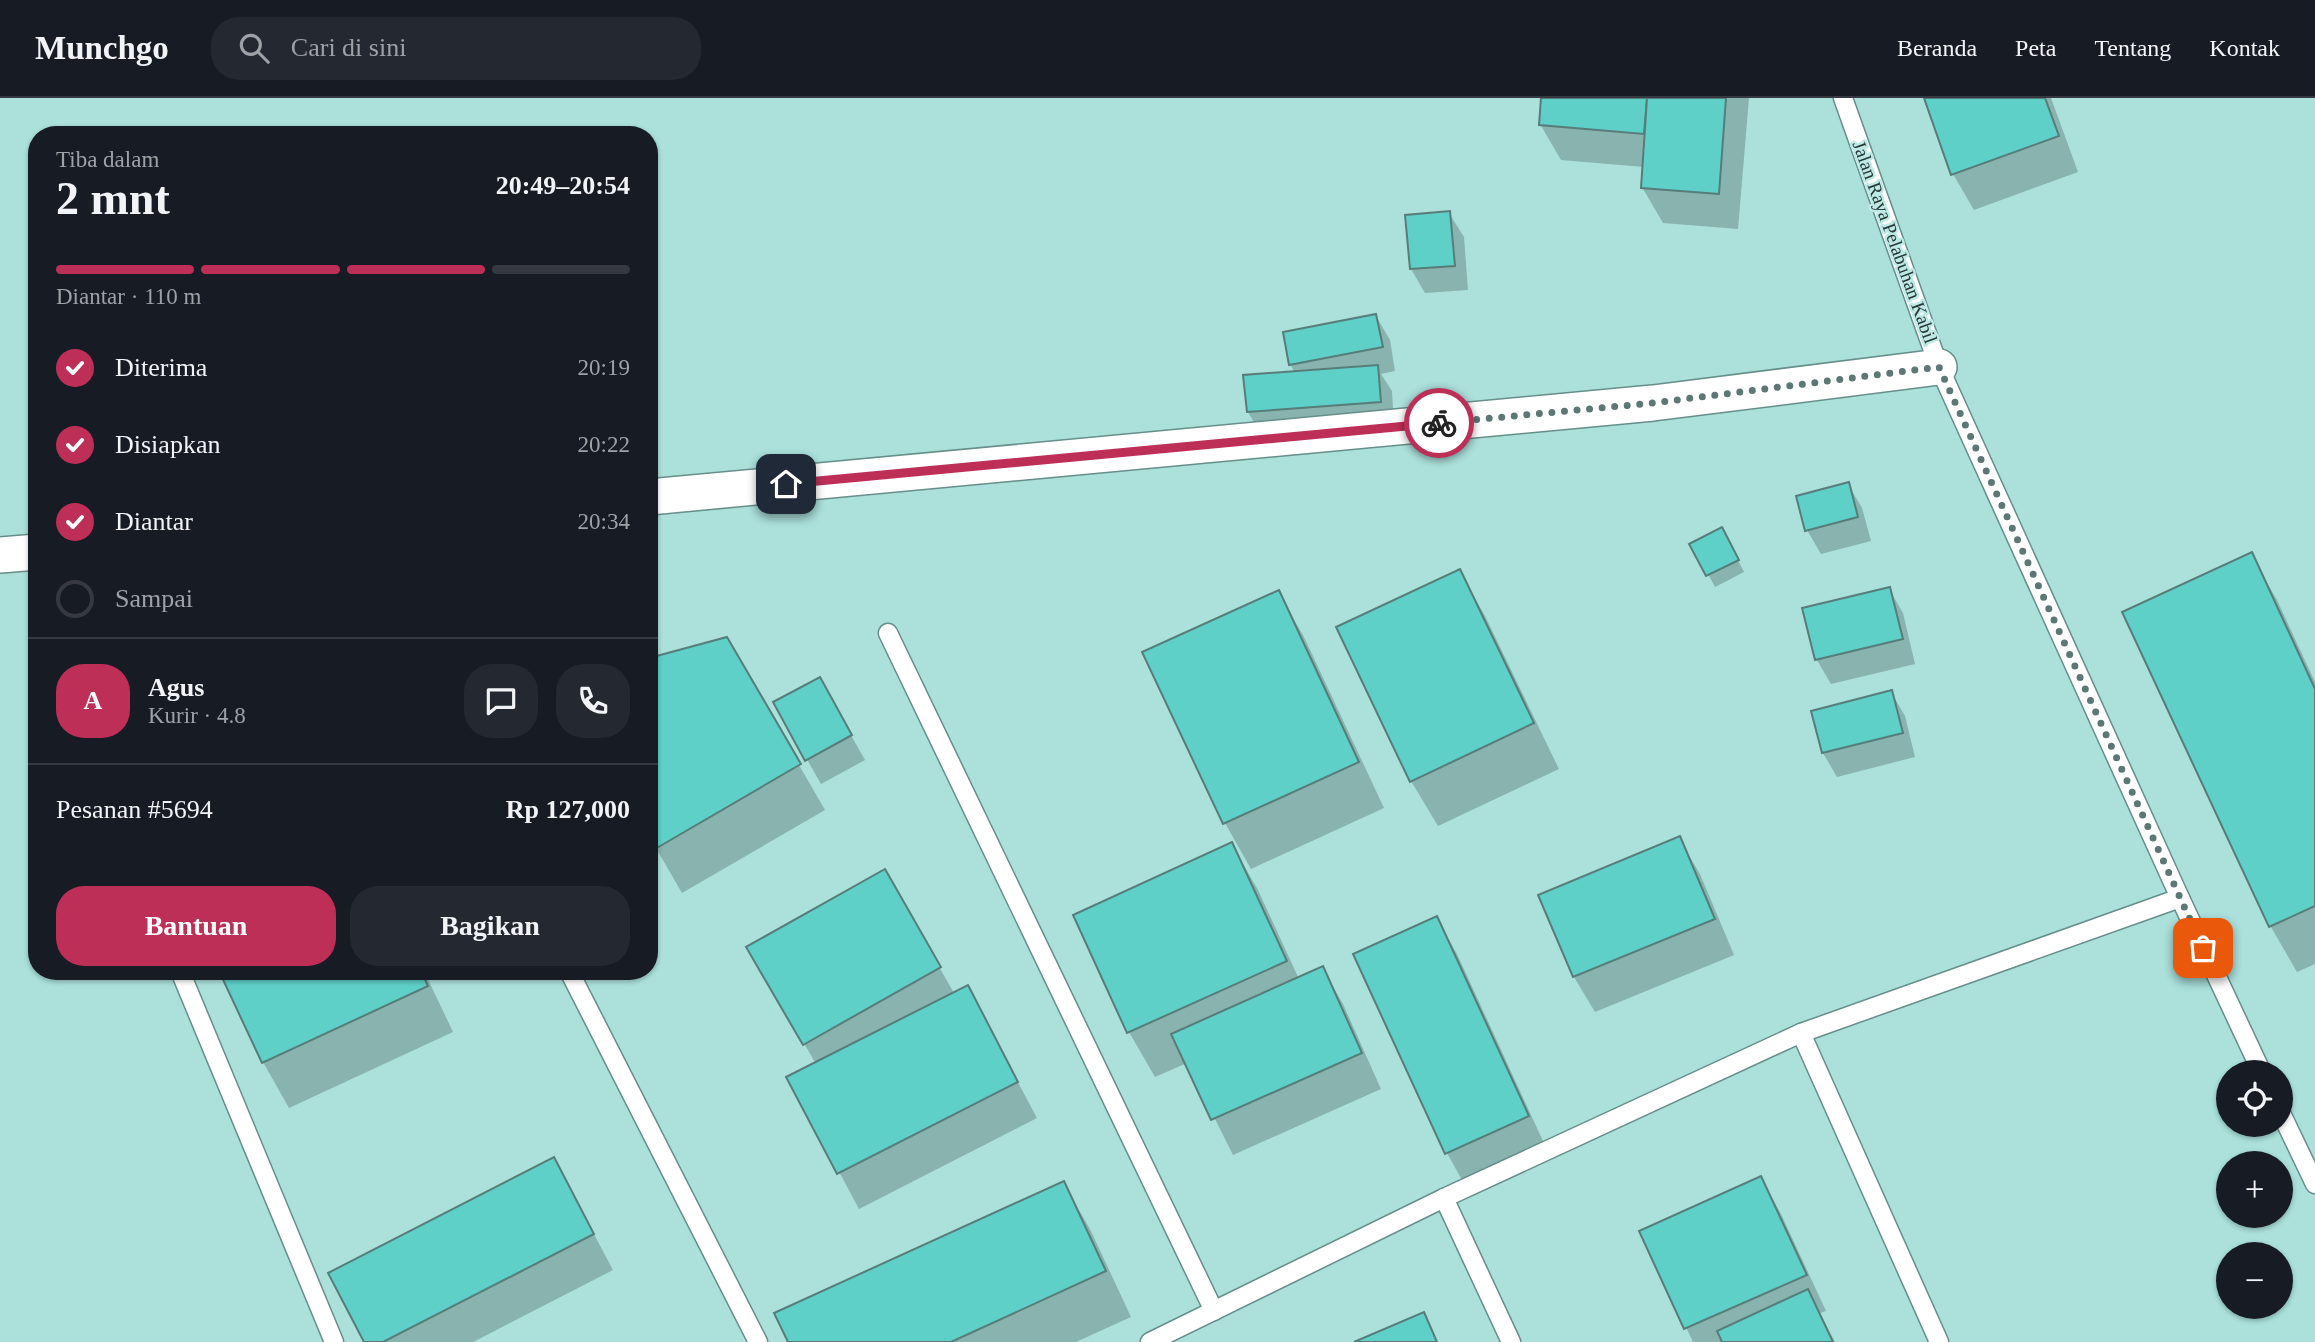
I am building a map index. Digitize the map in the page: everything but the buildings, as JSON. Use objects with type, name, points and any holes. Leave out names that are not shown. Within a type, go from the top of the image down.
[{"type":"street","points":[[658,496],[1653,403],[1939,367]]},
{"type":"street","points":[[0,555],[28,553]]},
{"type":"lane","name":"Jalan Raya Pelabuhan Kabil","points":[[1843,98],[1939,367],[2256,1060]]},
{"type":"lane","points":[[888,633],[1214,1311]]},
{"type":"lane","points":[[1150,1342],[1444,1198],[1801,1033],[2180,898]]},
{"type":"lane","points":[[184,980],[334,1342]]},
{"type":"lane","points":[[574,980],[758,1342]]},
{"type":"lane","points":[[1801,1033],[1939,1342]]},
{"type":"lane","points":[[2292,1137],[2315,1184]]},
{"type":"lane","points":[[1444,1198],[1511,1342]]},
{"type":"shaded area","points":[[0,98],[2315,98],[2315,1342],[0,1342]]},
{"type":"way so far","points":[[1439,423],[1653,403],[1939,367],[2203,948]]},
{"type":"route","points":[[786,484],[1439,423]]}]
